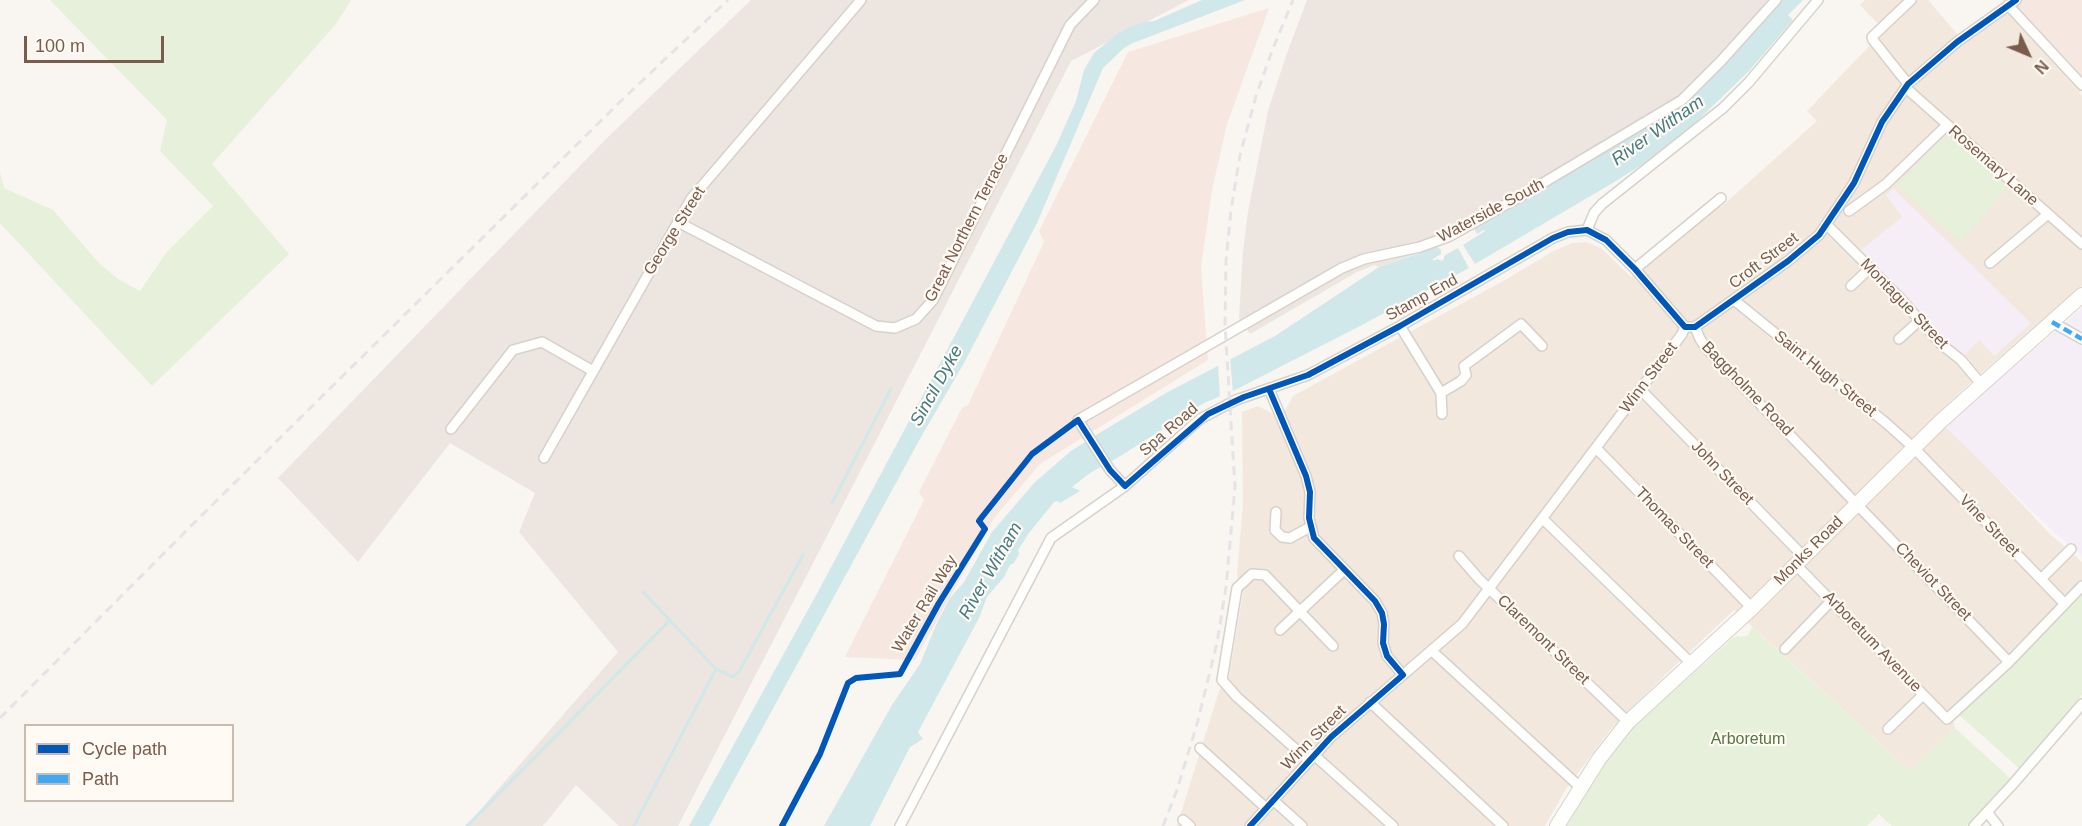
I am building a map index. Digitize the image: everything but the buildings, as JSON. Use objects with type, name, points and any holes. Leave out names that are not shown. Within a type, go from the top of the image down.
[{"type":"main road","name":"Monks Road","points":[[1557,826],[1603,753],[1629,722],[1752,608],[1981,384],[2082,295]]},
{"type":"street","name":"George Street","points":[[544,458],[691,199],[861,0]]},
{"type":"street","name":"Great Northern Terrace","points":[[678,222],[876,326],[895,328],[916,320],[933,300],[1070,26],[1094,0]]},
{"type":"street","name":"Waterside South","points":[[1125,486],[1110,470],[1078,420],[1342,268],[1364,259],[1420,247],[1450,236],[1682,100],[1776,0]]},
{"type":"street","points":[[1587,230],[1594,213],[1602,204],[1723,108],[1749,82],[1818,0]]},
{"type":"street","name":"Rosemary Lane","points":[[1911,0],[1872,37],[1873,40],[1907,86],[1946,126],[2082,244]]},
{"type":"street","points":[[2012,3],[2082,85]]},
{"type":"street","name":"Croft Street","points":[[1690,327],[1734,300],[1810,243],[1827,225],[1854,183],[1882,122],[1907,86],[1957,42],[2012,3]]},
{"type":"street","points":[[1849,211],[1886,184],[1946,126]]},
{"type":"street","points":[[1635,269],[1721,198]]},
{"type":"street","points":[[1990,263],[2048,214]]},
{"type":"street","name":"Montague Street","points":[[1827,225],[1941,344],[1961,360],[1981,384]]},
{"type":"street","name":"Baggholme Road","points":[[1587,230],[1606,240],[1635,269],[1690,327],[1706,348],[1857,503]]},
{"type":"street","name":"Stamp End","points":[[1269,389],[1308,375],[1400,326],[1553,238],[1568,232],[1587,230]]},
{"type":"street","points":[[1851,286],[1870,268]]},
{"type":"street","name":"Saint Hugh Street","points":[[1734,300],[1914,448]]},
{"type":"street","points":[[1899,339],[1919,321]]},
{"type":"street","points":[[2052,322],[2082,339]]},
{"type":"street","points":[[1441,393],[1461,381],[1466,375],[1464,366],[1521,324],[1542,346]]},
{"type":"street","points":[[1400,326],[1441,393],[1442,414]]},
{"type":"street","name":"Winn Street","points":[[1250,826],[1311,757],[1370,702],[1462,624],[1678,339],[1690,327]]},
{"type":"street","points":[[451,429],[513,350],[542,342],[593,371]]},
{"type":"street","points":[[1269,389],[1306,476],[1310,492],[1310,528],[1314,538],[1375,601],[1382,613],[1383,643],[1387,656],[1403,675]]},
{"type":"street","name":"Spa Road","points":[[900,826],[1051,538],[1125,486],[1200,419],[1236,400],[1269,389]]},
{"type":"street","name":"John Street","points":[[1640,389],[1800,561]]},
{"type":"street","name":"Thomas Street","points":[[1596,448],[1752,608]]},
{"type":"street","name":"Vine Street","points":[[1914,448],[2065,604]]},
{"type":"street","name":"Cheviot Street","points":[[1857,503],[2009,662]]},
{"type":"street","points":[[1276,512],[1275,530],[1282,537],[1290,538],[1310,528]]},
{"type":"street","points":[[1543,519],[1692,664]]},
{"type":"street","points":[[2041,579],[2071,549]]},
{"type":"street","name":"Claremont Street","points":[[1459,556],[1489,589],[1629,722]]},
{"type":"street","name":"Arboretum Avenue","points":[[1800,561],[1831,601],[1947,719],[2009,662]]},
{"type":"street","points":[[1280,630],[1344,570]]},
{"type":"street","points":[[1333,646],[1265,575],[1252,574],[1237,588],[1222,680],[1237,697],[1394,826]]},
{"type":"street","points":[[2009,662],[2082,586]]},
{"type":"street","points":[[1785,649],[1831,601]]},
{"type":"street","points":[[1432,651],[1580,787]]},
{"type":"street","points":[[1888,729],[1923,695]]},
{"type":"street","points":[[1370,702],[1503,826]]},
{"type":"street","points":[[1974,826],[2082,704]]},
{"type":"street","points":[[1200,747],[1266,808]]},
{"type":"street","points":[[1273,800],[1302,826]]},
{"type":"street","points":[[1987,812],[1998,826]]},
{"type":"shaded area","points":[[751,0],[1189,0],[1071,61],[678,826],[619,826],[576,785],[543,826],[466,826],[618,652],[519,532],[535,493],[450,443],[358,562],[278,478],[606,139]]},
{"type":"shaded area","points":[[1307,0],[1782,0],[1693,96],[1676,109],[1434,249],[1379,267],[1374,265],[1357,272],[1250,334],[1239,318],[1248,212],[1268,111]]},
{"type":"shaded area","points":[[1865,0],[1928,0],[1964,42],[2007,10],[2082,96],[2082,286],[1937,414],[2049,533],[2082,562],[2082,580],[1950,711],[1955,728],[1911,772],[1734,610],[1610,730],[1566,789],[1545,826],[1177,826],[1219,691],[1229,677],[1243,593],[1237,575],[1243,503],[1242,412],[1258,406],[1273,414],[1285,411],[1293,396],[1572,243],[1586,242],[1601,248],[1631,277],[1711,205],[1721,207],[1817,121],[1807,111],[1875,40],[1882,28],[1860,5]]},
{"type":"shaded area","points":[[2008,0],[2082,0],[2082,90],[2079,93],[2007,10]]},
{"type":"shaded area","points":[[1269,8],[1227,124],[1212,190],[1201,268],[1208,360],[1040,464],[994,518],[915,660],[845,657],[924,500],[919,492],[962,408],[968,405],[1044,242],[1039,231],[1128,52]]},
{"type":"shaded area","points":[[1893,188],[2031,323],[1994,356],[1979,340],[1963,357],[1947,344],[1859,252],[1902,217],[1886,195]]},
{"type":"shaded area","points":[[2082,308],[2082,555],[2054,532],[1945,427],[2016,362],[2028,355]]},
{"type":"green space","points":[[50,0],[351,0],[336,24],[212,164],[289,254],[152,386],[0,223],[0,172],[4,188],[53,210],[99,263],[118,279],[140,291],[166,253],[213,206],[160,151],[167,120]]},
{"type":"green space","points":[[1949,137],[1955,138],[2009,186],[1961,242],[1897,186],[1938,143]]},
{"type":"green space","points":[[2082,589],[2082,695],[2020,769],[1958,714]]},
{"type":"green space","name":"Arboretum","points":[[1752,627],[1910,771],[1955,728],[2012,780],[1967,826],[1892,826],[1879,814],[1867,826],[1558,826],[1629,731],[1734,637],[1748,636]]},
{"type":"water","name":"Sincil Dyke","points":[[1202,0],[1245,0],[1133,43],[1124,48],[1103,68],[1037,223],[964,363],[921,437],[709,826],[689,826],[820,588],[1057,144],[1076,101],[1084,70],[1094,53],[1128,28],[1154,21]]},
{"type":"water","name":"River Witham","points":[[1782,0],[1803,0],[1788,15],[1793,20],[1748,72],[1695,123],[1643,164],[1475,264],[1463,245],[1485,231],[1477,234],[1473,227],[1676,109],[1693,96]]},
{"type":"water","name":"River Witham","points":[[1437,247],[1441,250],[1441,254],[1433,261],[1438,259],[1441,261],[1444,256],[1458,248],[1469,268],[1235,390],[1204,403],[1090,473],[1072,487],[1080,491],[1060,503],[1054,502],[1029,533],[1018,550],[1019,554],[1014,563],[1010,565],[1004,577],[987,597],[979,618],[918,732],[923,739],[910,747],[870,826],[824,826],[892,705],[920,664],[950,598],[964,582],[992,532],[1035,482],[1071,451],[1101,432],[1166,393],[1275,336],[1379,267]]},
{"type":"pier","points":[[1230,356],[1233,393],[1220,400],[1218,363]]},
{"type":"waterway","points":[[832,503],[891,389]]},
{"type":"waterway","points":[[643,592],[716,669],[733,677],[740,670],[803,555]]},
{"type":"waterway","points":[[467,826],[670,620]]},
{"type":"waterway","points":[[634,826],[716,669]]},
{"type":"railway","points":[[0,718],[625,97],[728,0]]},
{"type":"railway","points":[[1163,826],[1177,790],[1197,724],[1217,643],[1226,587],[1235,487],[1225,325],[1226,261],[1231,210],[1240,155],[1256,96],[1293,0]]},
{"type":"marked path","points":[[2052,322],[2082,339]]},
{"type":"cycle path","name":"Water Rail Way","points":[[782,826],[820,754],[848,683],[856,678],[900,674],[939,603],[985,529],[979,521],[1032,454],[1078,420],[1110,470],[1125,486],[1208,414],[1244,397],[1308,375],[1400,326],[1553,238],[1568,232],[1587,230],[1606,240],[1635,269],[1685,327],[1695,327],[1788,261],[1819,235],[1854,183],[1882,122],[1908,84],[1957,42],[2016,0]]},
{"type":"cycle path","points":[[1250,826],[1331,737],[1403,675],[1387,656],[1383,643],[1382,613],[1375,601],[1314,538],[1309,518],[1310,492],[1306,476],[1269,389]]}]
